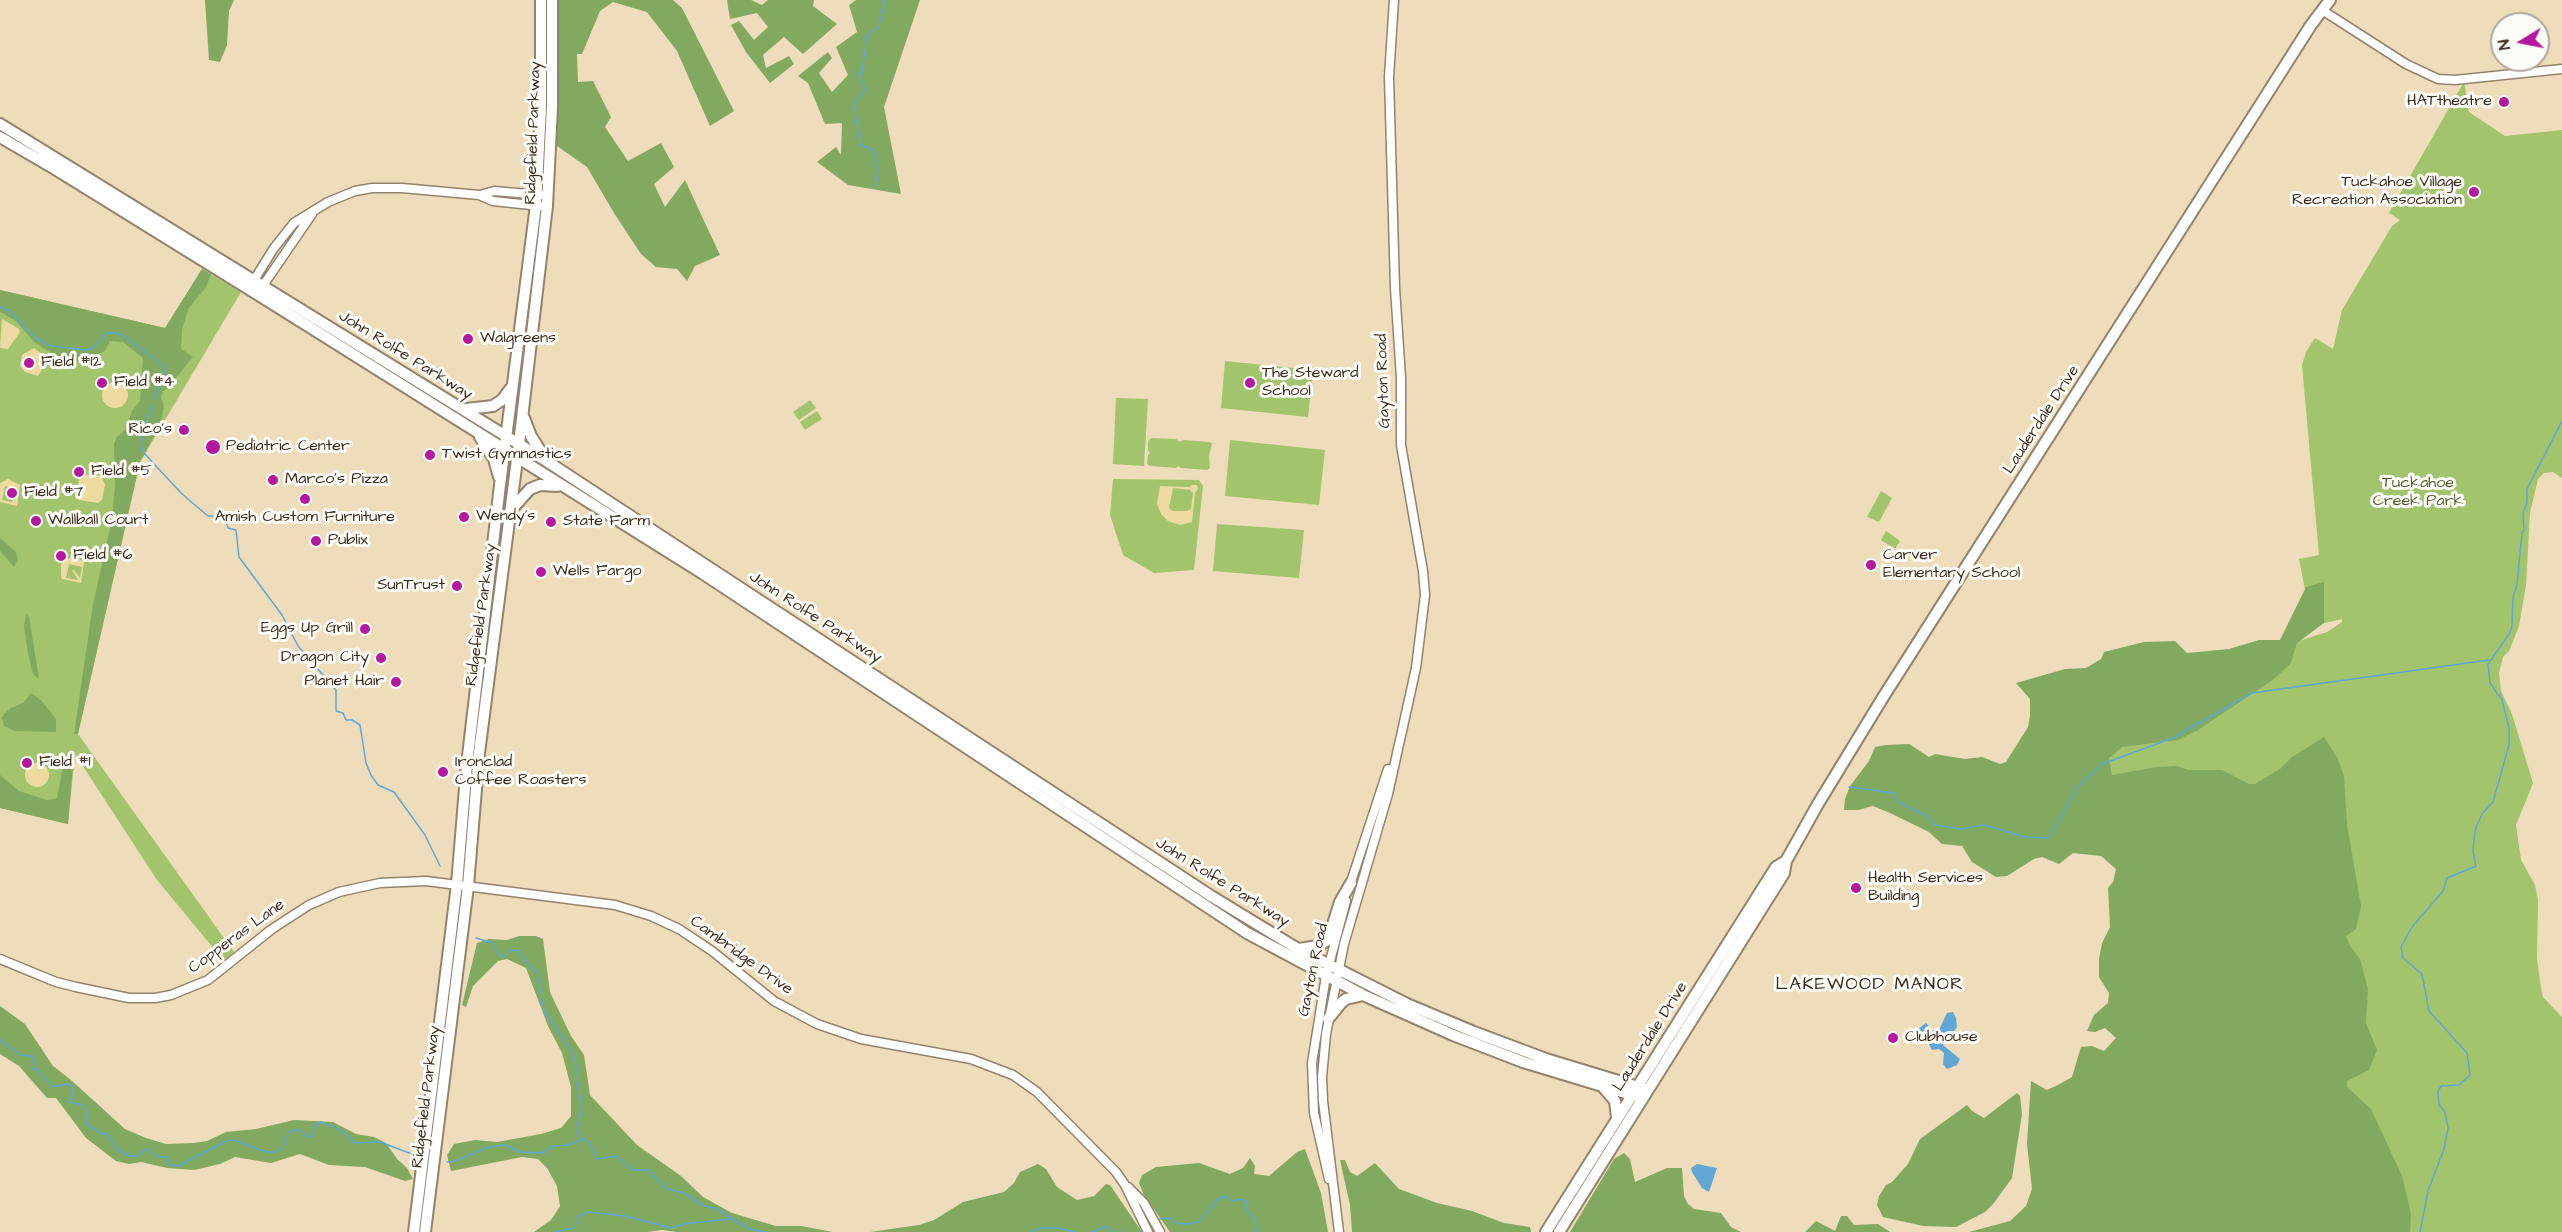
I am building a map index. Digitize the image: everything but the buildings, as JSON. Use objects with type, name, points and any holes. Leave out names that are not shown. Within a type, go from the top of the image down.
[{"type":"main road","name":"Ridgefield Parkway","points":[[425,1232],[476,776],[500,485],[542,200],[541,0]]},
{"type":"main road","name":"Ridgefield Parkway","points":[[488,636],[511,510],[523,412],[552,107],[552,0]]},
{"type":"main road","name":"Lauderdale Drive","points":[[1559,1232],[1776,867],[1786,861],[1818,804],[1901,670],[2330,0]]},
{"type":"main road","name":"John Rolfe Parkway","points":[[0,124],[256,287],[478,435],[711,579],[1213,911],[1332,973],[1495,1040],[1640,1093]]},
{"type":"main road","name":"John Rolfe Parkway","points":[[0,137],[507,436],[1211,896],[1298,949],[1363,995],[1500,1054],[1603,1087],[1640,1093]]},
{"type":"main road","points":[[464,409],[493,406],[513,385]]},
{"type":"main road","points":[[523,412],[531,436],[548,462]]},
{"type":"main road","points":[[478,435],[496,465],[500,485]]},
{"type":"main road","points":[[511,510],[530,489],[540,485],[560,486]]},
{"type":"main road","points":[[1298,949],[1318,946],[1328,940],[1340,902],[1351,883]]},
{"type":"main road","name":"Ridgefield Parkway","points":[[414,1232],[463,885]]},
{"type":"main road","points":[[1328,1019],[1346,999],[1363,995]]},
{"type":"main road","points":[[1603,1087],[1615,1101],[1617,1118]]},
{"type":"main road","name":"Lauderdale Drive","points":[[1546,1232],[1617,1118],[1640,1093]]},
{"type":"street","name":"Gayton Road","points":[[1340,1232],[1322,1077],[1332,973],[1388,794],[1416,668],[1425,595],[1422,562],[1401,445],[1401,378],[1395,288],[1389,77],[1394,0]]},
{"type":"street","points":[[2322,10],[2417,70],[2438,79],[2456,80],[2562,69]]},
{"type":"street","points":[[256,287],[312,214],[342,196],[372,188],[402,188],[479,195],[493,201],[542,200]]},
{"type":"street","name":"Gayton Road","points":[[1335,1197],[1322,1154],[1312,1096],[1315,1042],[1351,883],[1381,788],[1395,755]]},
{"type":"street","name":"Copperas Lane","points":[[0,959],[56,982],[91,991],[139,999],[165,997],[208,980],[285,919],[339,892],[397,881],[463,885]]},
{"type":"street","name":"Cambridge Drive","points":[[463,885],[615,905],[651,916],[695,939],[774,1001],[817,1024],[861,1039],[971,1059],[1013,1075],[1037,1092],[1095,1149],[1125,1185],[1144,1203],[1160,1232]]},
{"type":"street","name":"Cambridge Drive","points":[[1125,1185],[1148,1232]]},
{"type":"green space","points":[[205,0],[234,0],[229,11],[227,45],[220,62],[209,60]]},
{"type":"green space","points":[[555,0],[673,0],[682,8],[734,111],[710,126],[677,51],[647,12],[613,2],[600,11],[582,54],[577,54],[578,82],[593,81],[611,117],[605,127],[628,161],[661,143],[674,167],[654,184],[665,207],[685,180],[720,255],[695,266],[687,281],[677,269],[656,267],[641,254],[587,167],[557,146]]},
{"type":"green space","points":[[727,0],[751,0],[762,5],[768,0],[814,0],[813,6],[837,24],[803,54],[784,37],[763,55],[766,68],[789,56],[794,64],[770,83],[746,52],[731,25],[739,21],[754,40],[768,27],[757,13],[730,19]]},
{"type":"green space","points":[[856,0],[920,0],[884,107],[901,194],[848,185],[817,162],[836,147],[841,155],[842,123],[825,124],[808,83],[798,76],[828,52],[832,58],[819,73],[832,92],[848,75],[836,47],[857,32],[849,5]]},
{"type":"green space","name":"Tuckahoe Creek Park","points":[[2464,82],[2469,112],[2505,136],[2562,130],[2562,478],[2553,472],[2544,473],[2538,479],[2530,513],[2526,585],[2519,626],[2509,651],[2503,657],[2499,673],[2501,691],[2512,714],[2533,783],[2516,825],[2521,860],[2535,885],[2538,900],[2537,959],[2541,988],[2543,997],[2562,1017],[2562,1232],[2375,1232],[2364,1187],[2319,937],[1942,790],[2273,649],[2327,632],[2342,622],[2342,619],[2312,626],[2299,559],[2319,555],[2302,365],[2306,352],[2315,338],[2333,349],[2342,310],[2392,226],[2400,220],[2389,213]]},
{"type":"green space","points":[[202,269],[241,292],[140,462],[78,734],[234,952],[224,961],[157,880],[75,754],[68,824],[0,808],[0,290],[165,328]]},
{"type":"green space","points":[[202,269],[211,274],[206,287],[189,308],[182,329],[181,349],[193,357],[163,391],[161,397],[164,406],[160,426],[140,462],[78,734],[74,734],[93,604],[112,520],[115,486],[114,443],[125,430],[132,411],[140,401],[143,358],[123,342],[110,341],[105,351],[81,361],[73,361],[51,353],[33,341],[16,321],[0,312],[0,290],[165,328]]},
{"type":"green space","points":[[1225,361],[1313,370],[1308,417],[1221,408]]},
{"type":"green space","points":[[1116,398],[1148,399],[1144,466],[1113,464]]},
{"type":"green space","points":[[810,400],[816,408],[799,420],[793,412]]},
{"type":"green space","points":[[817,411],[822,419],[805,430],[800,422]]},
{"type":"green space","points":[[1151,438],[1176,439],[1180,442],[1183,440],[1210,442],[1212,444],[1209,456],[1210,468],[1207,470],[1178,466],[1176,468],[1150,466],[1147,464],[1150,453],[1148,441]]},
{"type":"green space","points":[[1230,440],[1325,450],[1319,505],[1225,496]]},
{"type":"green space","points":[[1113,479],[1199,480],[1203,486],[1194,570],[1154,573],[1123,555],[1110,515]]},
{"type":"green space","points":[[1881,491],[1892,498],[1879,522],[1867,517]]},
{"type":"green space","points":[[1217,524],[1304,530],[1299,578],[1213,571]]},
{"type":"green space","points":[[1886,531],[1900,541],[1895,549],[1881,540]]},
{"type":"green space","points":[[0,538],[16,552],[18,560],[14,567],[0,551]]},
{"type":"green space","points":[[2324,582],[2324,623],[2297,643],[2291,663],[2274,679],[2198,730],[2178,740],[2122,747],[2109,758],[2112,775],[2156,767],[2177,766],[2189,770],[2222,770],[2249,784],[2255,784],[2280,769],[2292,757],[2324,737],[2338,759],[2344,776],[2347,824],[2361,906],[2356,929],[2346,936],[2360,959],[2368,989],[2366,1023],[2377,1050],[2369,1070],[2347,1081],[2347,1087],[2371,1109],[2402,1176],[2411,1214],[2410,1232],[1969,1232],[2010,1221],[2026,1206],[2032,1189],[2027,1144],[2031,1081],[2047,1090],[2058,1085],[2072,1077],[2081,1047],[2092,1046],[2104,1051],[2116,1038],[2105,1028],[2095,1032],[2087,1031],[2094,1015],[2108,1003],[2109,993],[2099,977],[2099,959],[2102,943],[2110,927],[2108,888],[2113,882],[2116,869],[2101,856],[2073,853],[2059,864],[2042,857],[2034,859],[2007,876],[1996,877],[1972,862],[1962,846],[1942,844],[1929,832],[1890,813],[1873,806],[1858,810],[1844,810],[1850,786],[1869,761],[1875,747],[1886,745],[1909,744],[1929,757],[1935,754],[1965,759],[1982,757],[2000,764],[2006,762],[2028,727],[2030,716],[2030,699],[2016,683],[2065,669],[2086,668],[2101,659],[2104,652],[2144,642],[2175,641],[2187,653],[2229,649],[2259,640],[2280,640],[2306,587]]},
{"type":"green space","points":[[26,614],[29,617],[39,679],[33,674],[28,654],[24,626]]},
{"type":"green space","points":[[31,693],[41,700],[56,719],[56,732],[15,731],[4,726],[2,718],[4,714],[23,703]]},
{"type":"green space","points":[[72,752],[74,753],[68,824],[0,808],[0,775],[19,791],[47,800],[57,798],[63,767]]},
{"type":"green space","points":[[519,936],[536,936],[543,939],[550,992],[571,1036],[584,1055],[590,1095],[637,1145],[681,1176],[703,1197],[732,1213],[776,1226],[801,1226],[833,1232],[677,1232],[662,1230],[534,1232],[551,1220],[560,1206],[557,1186],[547,1168],[538,1159],[522,1157],[451,1171],[447,1155],[454,1144],[475,1140],[497,1142],[541,1134],[561,1128],[571,1116],[571,1087],[562,1053],[548,1026],[526,968],[507,959],[498,961],[473,986],[466,1007],[462,1005],[477,943],[489,939],[507,940]]},
{"type":"green space","points":[[0,1006],[25,1024],[53,1066],[125,1129],[146,1138],[166,1144],[194,1143],[207,1141],[226,1132],[256,1129],[294,1120],[333,1122],[356,1134],[374,1137],[386,1143],[397,1159],[407,1168],[413,1179],[405,1181],[365,1167],[329,1165],[300,1154],[271,1163],[235,1157],[220,1164],[194,1170],[167,1168],[141,1162],[129,1164],[116,1161],[86,1138],[56,1098],[47,1098],[19,1066],[0,1054]]},
{"type":"green space","points":[[2017,1093],[2020,1096],[2022,1114],[2012,1178],[1985,1212],[1956,1227],[1923,1226],[1883,1217],[1877,1205],[1879,1196],[1886,1185],[1892,1182],[1908,1164],[1920,1139],[1967,1105],[1984,1118]]},
{"type":"green space","points":[[1305,1149],[1321,1193],[1328,1232],[1170,1232],[1144,1195],[1139,1183],[1142,1175],[1156,1167],[1199,1163],[1230,1174],[1243,1168],[1250,1158],[1255,1166],[1254,1174],[1269,1176],[1297,1152]]},
{"type":"green space","points":[[1624,1153],[1630,1159],[1635,1182],[1667,1168],[1682,1168],[1684,1196],[1688,1204],[1694,1209],[1721,1213],[1731,1227],[1741,1232],[1570,1232],[1614,1159]]},
{"type":"green space","points":[[1340,1160],[1345,1160],[1350,1172],[1357,1176],[1375,1163],[1399,1189],[1504,1223],[1530,1227],[1531,1232],[1352,1232],[1350,1205]]},
{"type":"green space","points":[[1038,1164],[1046,1169],[1057,1187],[1077,1200],[1094,1196],[1106,1184],[1110,1185],[1142,1232],[870,1232],[919,1225],[934,1220],[963,1202],[1004,1192],[1014,1183],[1020,1172]]},
{"type":"green space","points":[[1841,1216],[1847,1216],[1854,1225],[1878,1224],[1890,1232],[1805,1232],[1816,1221],[1835,1231]]},
{"type":"sand","points":[[2,319],[19,329],[20,332],[8,349],[0,348]]},
{"type":"sand","points":[[34,348],[48,359],[38,376],[25,372],[20,366],[22,355]]},
{"type":"sand","points":[[115,382],[125,385],[128,395],[125,405],[115,408],[105,405],[102,395],[105,385]]},
{"type":"sand","points":[[92,474],[102,477],[105,485],[102,500],[98,503],[79,500],[77,496],[79,479]]},
{"type":"sand","points":[[8,479],[20,485],[17,506],[0,502],[0,483]],"holes":[[[5,486],[17,489],[15,501],[10,492],[7,492],[13,502],[2,500]]]},
{"type":"sand","points":[[1197,485],[1198,489],[1195,493],[1192,522],[1180,525],[1168,521],[1161,514],[1157,504],[1160,486],[1190,487]],"holes":[[[1173,488],[1190,490],[1193,493],[1191,509],[1173,511],[1169,508]]]},
{"type":"sand","points":[[74,557],[84,562],[81,583],[62,579],[61,564]],"holes":[[[69,564],[82,567],[80,578],[72,570],[78,580],[66,578]]]},
{"type":"sand","points":[[37,763],[45,767],[49,775],[45,783],[37,787],[29,783],[25,775],[29,767]]},
{"type":"water","points":[[1953,1012],[1957,1027],[1951,1035],[1944,1039],[1943,1045],[1960,1059],[1957,1065],[1947,1069],[1943,1064],[1944,1053],[1939,1049],[1932,1050],[1927,1040],[1921,1041],[1923,1034],[1917,1036],[1915,1031],[1926,1023],[1929,1026],[1924,1031],[1926,1035],[1929,1036],[1932,1030],[1938,1032],[1947,1013]]},
{"type":"water","points":[[1697,1164],[1717,1168],[1709,1192],[1702,1188],[1692,1172],[1691,1168]]},
{"type":"waterway","points":[[875,187],[878,170],[875,164],[875,154],[872,149],[860,145],[854,104],[865,89],[858,74],[862,73],[867,35],[879,26],[885,0]]},
{"type":"waterway","points":[[0,307],[9,311],[36,338],[51,346],[87,350],[93,348],[107,333],[124,336],[166,368],[154,399]]},
{"type":"waterway","points":[[152,404],[141,442],[143,452],[182,494],[208,516],[218,516],[226,521],[228,528],[236,530],[239,557],[282,615],[298,646],[336,690],[336,711],[343,713],[346,720],[352,720],[360,725],[366,763],[371,775],[378,785],[394,792],[425,835],[440,866]]},
{"type":"waterway","points":[[2420,1232],[2428,1191],[2444,1149],[2448,1128],[2445,1112],[2439,1105],[2438,1092],[2441,1086],[2459,1085],[2470,1075],[2467,1053],[2429,1011],[2422,974],[2403,958],[2401,947],[2412,927],[2443,891],[2447,878],[2476,866],[2473,851],[2475,830],[2482,814],[2493,802],[2509,745],[2509,728],[2502,700],[2490,683],[2488,664],[2510,633],[2512,626],[2513,597],[2517,585],[2527,489],[2562,421]]},
{"type":"waterway","points":[[1849,787],[1894,793],[1898,802],[1925,815],[1935,825],[1961,829],[1984,825],[2025,837],[2049,838],[2078,786],[2102,764],[2173,738],[2252,693],[2489,660]]},
{"type":"waterway","points":[[476,938],[493,943],[496,951],[502,957],[511,950],[519,951],[525,961],[537,972],[544,1011],[574,1054],[582,1109],[577,1130],[582,1138]]},
{"type":"waterway","points":[[0,1040],[20,1055],[32,1056],[35,1059],[33,1069],[38,1070],[52,1087],[67,1084],[72,1086],[73,1095],[69,1102],[83,1105],[87,1113],[86,1124],[108,1135],[117,1149],[128,1156],[137,1156],[147,1149],[158,1157],[167,1157],[170,1165],[179,1166],[226,1141],[234,1140],[266,1152],[276,1152],[283,1147],[289,1132],[298,1129],[308,1137],[312,1136],[315,1125],[321,1122],[341,1130],[355,1143],[380,1142],[412,1154]]},
{"type":"waterway","points":[[447,1162],[486,1148],[502,1145],[520,1152],[542,1153],[553,1146],[568,1145],[583,1139],[590,1144],[597,1159],[616,1156],[633,1170],[648,1170],[667,1189],[684,1193],[704,1206],[715,1208],[749,1229],[766,1232]]},
{"type":"waterway","points":[[1160,1219],[1169,1218],[1176,1223],[1189,1224],[1200,1221],[1217,1200],[1225,1196],[1232,1201],[1241,1199],[1247,1202],[1246,1210],[1254,1217],[1257,1232]]},
{"type":"waterway","points":[[555,1232],[574,1228],[579,1216],[587,1212],[625,1216],[671,1228],[684,1224],[730,1219]]},
{"type":"waterway","points":[[1091,1232],[1107,1226],[1111,1232]]},
{"type":"waterway","points":[[1031,1232],[1041,1228],[1058,1228],[1074,1232]]},
{"type":"place","name":"HATtheatre","points":[[2504,102]]},
{"type":"place","name":"Tuckahoe Village Recreation Association","points":[[2474,192]]},
{"type":"place","name":"Walgreens","points":[[468,339]]},
{"type":"place","name":"Field #12","points":[[29,363]]},
{"type":"place","name":"Field #4","points":[[102,383]]},
{"type":"place","name":"The Steward School","points":[[1250,383]]},
{"type":"place","name":"Rico's","points":[[184,430]]},
{"type":"place","name":"Pediatric Center","points":[[213,447]]},
{"type":"place","name":"Twist Gymnastics","points":[[430,455]]},
{"type":"place","name":"Field #5","points":[[79,472]]},
{"type":"place","name":"Marco's Pizza","points":[[273,480]]},
{"type":"place","name":"Field #7","points":[[12,493]]},
{"type":"place","name":"Amish Custom Furniture","points":[[305,499]]},
{"type":"place","name":"Wendy's","points":[[464,517]]},
{"type":"place","name":"Wallball Court","points":[[36,521]]},
{"type":"place","name":"State Farm","points":[[551,522]]},
{"type":"place","name":"Publix","points":[[316,541]]},
{"type":"place","name":"Field #6","points":[[61,556]]},
{"type":"place","name":"Carver Elementary School","points":[[1871,565]]},
{"type":"place","name":"Wells Fargo","points":[[541,572]]},
{"type":"place","name":"SunTrust","points":[[457,586]]},
{"type":"place","name":"Eggs Up Grill","points":[[365,629]]},
{"type":"place","name":"Dragon City","points":[[381,658]]},
{"type":"place","name":"Planet Hair","points":[[396,682]]},
{"type":"place","name":"Field #1","points":[[27,763]]},
{"type":"place","name":"Ironclad Coffee Roasters","points":[[443,772]]},
{"type":"place","name":"Health Services Building","points":[[1856,888]]},
{"type":"place","name":"Clubhouse","points":[[1893,1038]]},
{"type":"district","name":"LAKEWOOD MANOR","points":[[1870,985]]}]
